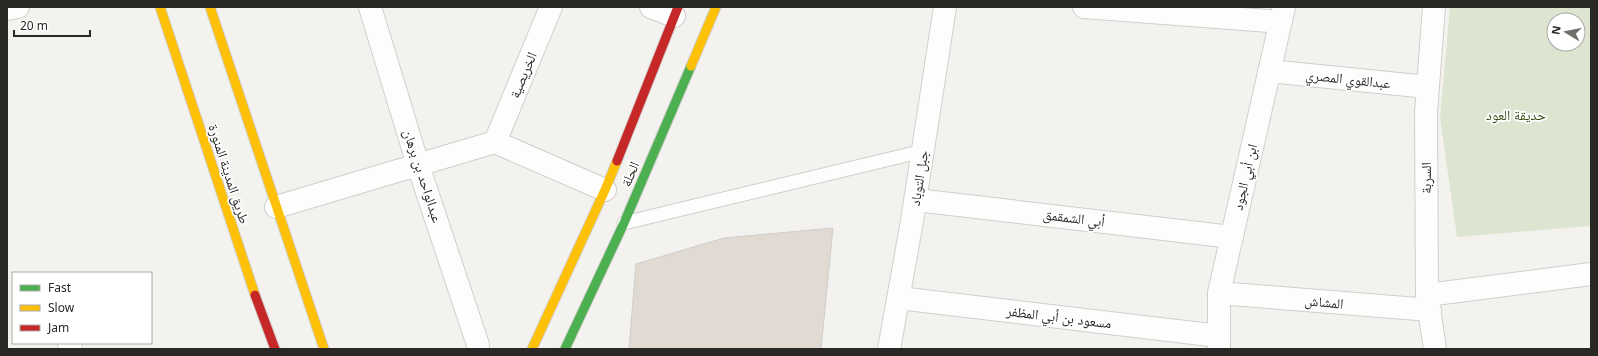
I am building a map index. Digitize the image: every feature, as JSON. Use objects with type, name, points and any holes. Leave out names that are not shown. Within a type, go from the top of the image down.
[{"type":"main road","name":"طريق المدينة المنورة","points":[[160,7],[253,290],[275,349]]},
{"type":"main road","points":[[210,7],[324,349]]},
{"type":"main road","name":"الحلة","points":[[565,349],[624,223],[716,7]]},
{"type":"main road","name":"الحلة","points":[[532,349],[605,190],[676,11]]},
{"type":"street","points":[[7,10],[18,7]]},
{"type":"street","name":"عبدالواحد بن برهان","points":[[370,7],[418,165],[478,345]]},
{"type":"street","name":"الخريصية","points":[[495,142],[551,7]]},
{"type":"street","points":[[651,7],[676,11]]},
{"type":"street","name":"جبل التوباد","points":[[890,349],[916,200],[945,7]]},
{"type":"street","points":[[1084,7],[1282,14]]},
{"type":"street","name":"السربة","points":[[1434,7],[1426,112],[1428,302],[1435,349]]},
{"type":"street","name":"ابن أبي الجود","points":[[1219,343],[1219,293],[1282,14]]},
{"type":"street","name":"عبدالقوي المصري","points":[[1269,71],[1428,87]]},
{"type":"street","points":[[276,207],[495,142],[605,190]]},
{"type":"street","name":"أبي الشمقمق","points":[[916,200],[1232,237]]},
{"type":"street","name":"المشاش","points":[[1219,293],[1428,302],[1591,274]]},
{"type":"street","name":"مسعود بن أبي المظفر","points":[[899,298],[1219,343]]},
{"type":"lane","points":[[624,223],[923,151]]},
{"type":"green space","name":"حديقة العود","points":[[1450,7],[1591,7],[1591,226],[1457,237],[1440,117]]},
{"type":"building","points":[[833,228],[821,349],[629,349],[636,264],[724,238]]},
{"type":"traffic: fast","points":[[565,349],[624,223],[691,66]]},
{"type":"traffic: slow","points":[[160,7],[255,295]]},
{"type":"traffic: slow","points":[[210,7],[324,349]]},
{"type":"traffic: slow","points":[[691,66],[716,7]]},
{"type":"traffic: slow","points":[[532,349],[617,161]]},
{"type":"traffic: jam","points":[[617,161],[678,7]]},
{"type":"traffic: jam","points":[[255,295],[275,349]]}]
